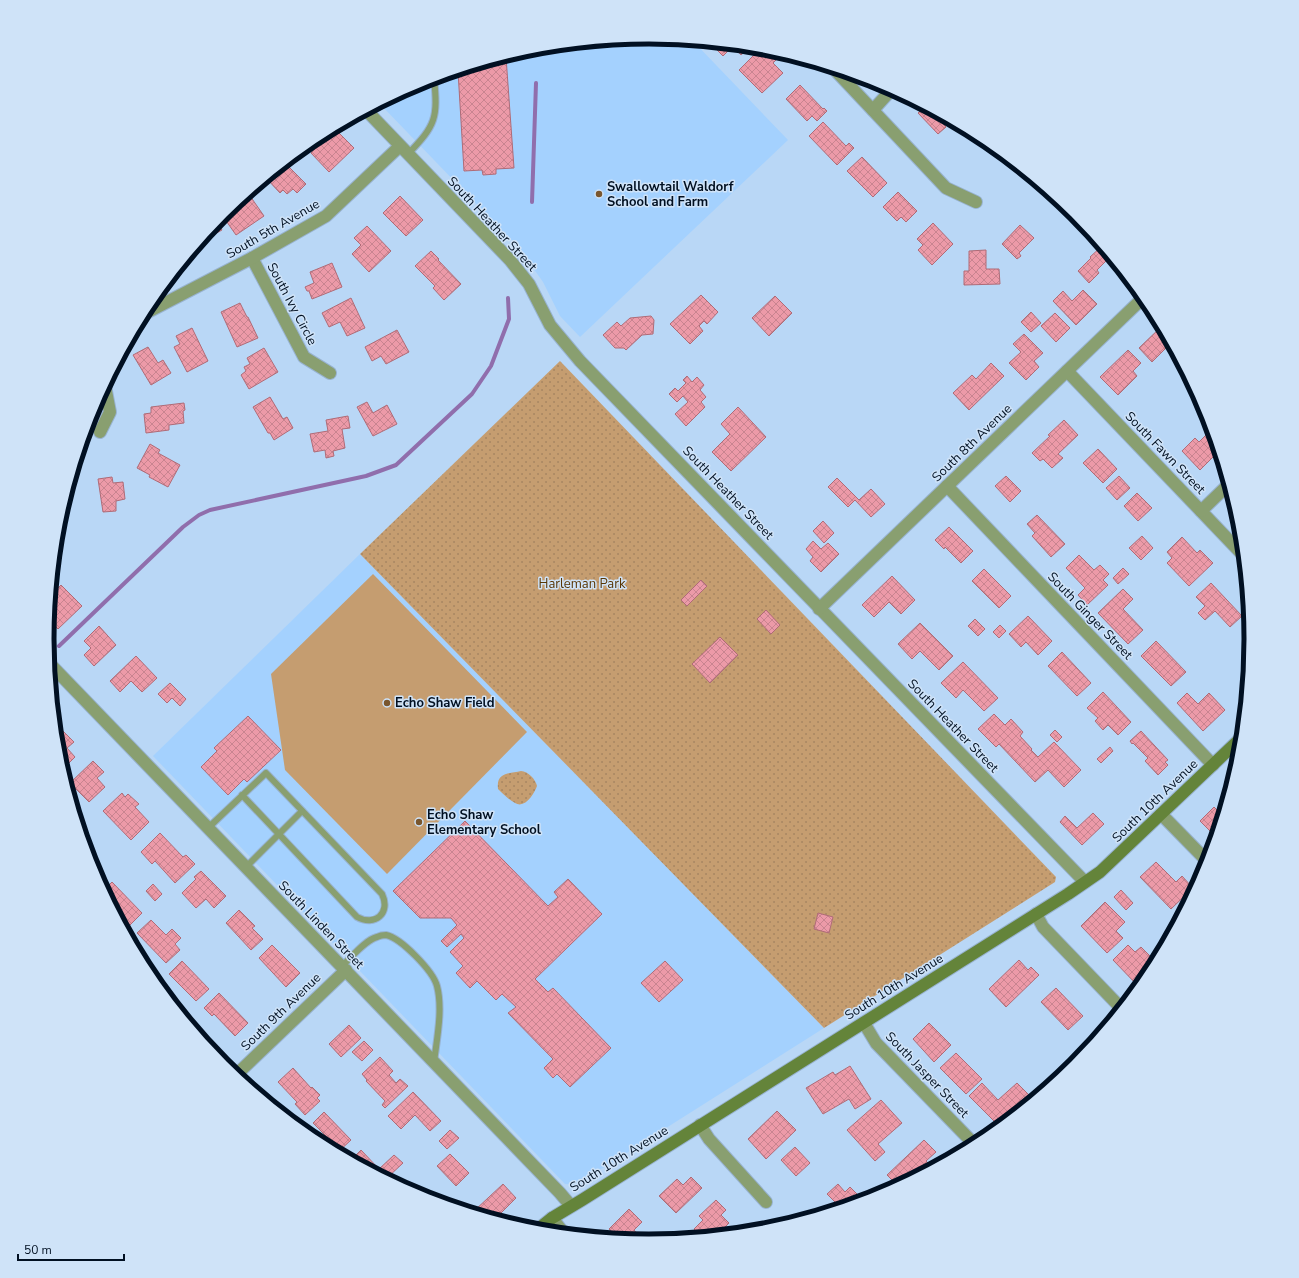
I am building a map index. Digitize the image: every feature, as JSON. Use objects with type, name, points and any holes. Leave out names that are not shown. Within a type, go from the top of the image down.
[{"type":"main road","name":"South 10th Avenue","points":[[544,1225],[1036,914],[1100,872],[1235,744]]},
{"type":"street","points":[[841,76],[946,188],[976,202]]},
{"type":"street","points":[[873,110],[888,94]]},
{"type":"street","name":"South Heather Street","points":[[370,114],[510,260],[529,284],[550,325],[580,361],[1085,882]]},
{"type":"street","name":"South 5th Avenue","points":[[155,308],[252,258],[326,216],[404,150]]},
{"type":"street","name":"South Ivy Circle","points":[[252,258],[304,357],[330,373]]},
{"type":"street","name":"South 8th Avenue","points":[[819,609],[1139,301]]},
{"type":"street","name":"South Fawn Street","points":[[1067,371],[1237,549]]},
{"type":"street","points":[[100,432],[110,412],[107,396]]},
{"type":"street","name":"South Ginger Street","points":[[947,486],[1213,765]]},
{"type":"street","points":[[1201,511],[1225,488]]},
{"type":"street","name":"South Linden Street","points":[[56,670],[246,866],[571,1206]]},
{"type":"street","points":[[1162,814],[1203,857]]},
{"type":"street","points":[[1036,914],[1043,926],[1118,1005]]},
{"type":"street","name":"South 9th Avenue","points":[[240,1071],[344,968]]},
{"type":"street","name":"South Jasper Street","points":[[864,1022],[876,1043],[970,1140]]},
{"type":"street","points":[[700,1125],[709,1139],[766,1202]]},
{"type":"street","points":[[552,1218],[559,1227]]},
{"type":"lane","points":[[404,150],[421,140],[430,128],[436,113],[435,84]]},
{"type":"lane","points":[[208,828],[242,795],[266,773],[382,894],[385,905],[382,915],[373,920],[367,921],[357,917],[242,795]]},
{"type":"lane","points":[[246,866],[302,812]]},
{"type":"lane","points":[[344,968],[369,940],[385,935],[395,939],[406,947],[419,960],[437,984],[439,1001],[438,1028],[434,1062]]},
{"type":"shaded area","name":"Swallowtail Waldorf School and Farm","points":[[611,45],[688,45],[698,46],[788,140],[580,337],[560,316],[543,282],[519,248],[383,107],[422,89],[458,76],[496,64],[533,55]]},
{"type":"shaded area","name":"Echo Shaw Elementary School","points":[[360,554],[824,1028],[576,1185],[565,1184],[153,756]]},
{"type":"green space","name":"Harleman Park","points":[[560,361],[1056,877],[1055,882],[824,1028],[360,554]]},
{"type":"green space","name":"Echo Shaw Field","points":[[373,574],[527,732],[387,874],[285,770],[271,674]]},
{"type":"green space","points":[[521,771],[526,772],[531,776],[537,786],[529,800],[519,804],[515,803],[498,789],[498,783],[499,779],[504,775]]},
{"type":"building","points":[[715,48],[730,49],[723,56]]},
{"type":"building","points":[[737,51],[745,52],[741,55]]},
{"type":"building","points":[[756,53],[778,58],[773,63],[783,73],[762,93],[739,70]]},
{"type":"building","points":[[506,61],[514,168],[496,169],[496,174],[483,175],[482,170],[464,171],[458,76]]},
{"type":"building","points":[[800,85],[823,109],[824,108],[827,111],[817,121],[812,116],[807,121],[786,99]]},
{"type":"building","points":[[921,110],[941,120],[946,127],[938,134],[918,113]]},
{"type":"building","points":[[823,122],[846,146],[849,143],[854,148],[837,165],[809,136]]},
{"type":"building","points":[[338,132],[354,148],[329,172],[311,153],[322,142]]},
{"type":"building","points":[[862,157],[887,183],[873,197],[847,171]]},
{"type":"building","points":[[288,166],[306,184],[297,193],[293,189],[287,194],[283,190],[280,193],[269,182]]},
{"type":"building","points":[[898,192],[917,211],[906,222],[901,217],[897,221],[883,207]]},
{"type":"building","points":[[400,196],[423,220],[406,236],[383,213]]},
{"type":"building","points":[[251,197],[264,216],[236,235],[226,221]]},
{"type":"building","points":[[933,223],[953,244],[932,265],[918,250],[923,245],[917,239]]},
{"type":"building","points":[[1020,225],[1034,238],[1019,253],[1021,256],[1017,259],[1002,244]]},
{"type":"building","points":[[367,226],[391,251],[369,272],[352,254],[361,245],[354,238]]},
{"type":"building","points":[[220,227],[222,230],[213,235]]},
{"type":"building","points":[[1099,249],[1107,260],[1097,270],[1099,273],[1089,283],[1078,271],[1091,258],[1090,257]]},
{"type":"building","points":[[986,250],[986,269],[999,269],[1000,284],[964,285],[964,271],[969,271],[969,251]]},
{"type":"building","points":[[431,251],[461,284],[444,300],[433,288],[435,286],[415,266]]},
{"type":"building","points":[[332,263],[342,287],[312,299],[309,291],[307,291],[305,287],[314,283],[310,272]]},
{"type":"building","points":[[1083,290],[1097,304],[1076,325],[1053,301],[1063,291],[1072,301]]},
{"type":"building","points":[[701,295],[718,312],[707,324],[704,321],[699,326],[703,331],[690,344],[670,324]]},
{"type":"building","points":[[775,296],[792,313],[769,336],[752,318]]},
{"type":"building","points":[[351,298],[365,328],[347,336],[340,322],[329,327],[322,313]]},
{"type":"building","points":[[240,303],[258,338],[237,347],[221,312]]},
{"type":"building","points":[[1031,312],[1041,323],[1031,332],[1021,322]]},
{"type":"building","points":[[1055,313],[1070,328],[1056,342],[1041,326]]},
{"type":"building","points":[[651,316],[654,320],[653,334],[642,335],[626,350],[624,348],[615,348],[603,335],[617,322],[621,326],[630,318]]},
{"type":"building","points":[[192,328],[208,361],[187,372],[174,347],[180,344],[176,336]]},
{"type":"building","points":[[397,330],[409,352],[386,364],[381,356],[372,361],[365,347]]},
{"type":"building","points":[[1158,330],[1167,347],[1152,362],[1139,348]]},
{"type":"building","points":[[1024,334],[1043,353],[1034,361],[1039,367],[1026,380],[1009,363],[1021,352],[1013,344]]},
{"type":"building","points":[[148,347],[158,363],[163,360],[171,373],[151,385],[133,355]]},
{"type":"building","points":[[264,348],[278,372],[249,389],[241,375],[246,371],[244,367],[250,364],[247,358]]},
{"type":"building","points":[[1128,350],[1141,363],[1133,371],[1137,376],[1118,395],[1100,377]]},
{"type":"building","points":[[991,363],[1004,376],[969,410],[953,393],[972,375],[976,379]]},
{"type":"building","points":[[687,376],[692,382],[697,377],[704,385],[700,390],[706,397],[701,402],[705,407],[686,426],[675,414],[688,402],[683,396],[677,402],[669,394],[675,388],[678,391],[686,383],[683,380]]},
{"type":"building","points":[[270,397],[283,419],[287,417],[293,428],[274,440],[270,433],[268,433],[253,407]]},
{"type":"building","points":[[367,402],[373,413],[387,405],[397,424],[373,436],[357,407]]},
{"type":"building","points":[[184,403],[184,423],[169,425],[169,430],[146,433],[144,414],[151,413],[151,407]]},
{"type":"building","points":[[738,407],[766,437],[731,471],[712,452],[730,434],[721,424]]},
{"type":"building","points":[[348,416],[350,428],[342,429],[345,448],[333,451],[334,456],[326,458],[325,450],[314,452],[310,434],[328,431],[326,420]]},
{"type":"building","points":[[1064,420],[1078,435],[1058,454],[1063,458],[1052,468],[1043,459],[1040,461],[1032,453]]},
{"type":"building","points":[[1208,433],[1215,455],[1200,470],[1182,451],[1195,438],[1199,442]]},
{"type":"building","points":[[150,444],[160,450],[158,453],[180,465],[168,487],[149,477],[150,475],[137,468]]},
{"type":"building","points":[[1098,449],[1117,469],[1103,483],[1083,463]]},
{"type":"building","points":[[1006,476],[1021,491],[1010,502],[995,486]]},
{"type":"building","points":[[1119,476],[1130,488],[1117,500],[1106,488]]},
{"type":"building","points":[[112,477],[113,483],[123,482],[125,499],[116,501],[116,511],[103,512],[98,479]]},
{"type":"building","points":[[837,478],[859,500],[871,489],[885,504],[871,517],[855,500],[848,507],[828,487]]},
{"type":"building","points":[[1137,493],[1152,508],[1138,521],[1124,506]]},
{"type":"building","points":[[1037,515],[1065,544],[1051,557],[1032,536],[1035,533],[1027,524]]},
{"type":"building","points":[[823,521],[834,533],[824,543],[813,531]]},
{"type":"building","points":[[949,527],[973,551],[961,563],[945,547],[944,549],[935,540]]},
{"type":"building","points":[[1142,536],[1153,548],[1141,560],[1129,548]]},
{"type":"building","points":[[1182,537],[1197,553],[1200,550],[1213,563],[1189,586],[1167,563],[1172,558],[1167,552]]},
{"type":"building","points":[[813,541],[821,549],[828,543],[839,554],[821,572],[810,561],[813,557],[806,549]]},
{"type":"building","points":[[1079,555],[1094,570],[1100,565],[1109,574],[1103,580],[1108,585],[1087,605],[1078,595],[1085,588],[1066,568]]},
{"type":"building","points":[[1123,568],[1129,574],[1118,584],[1113,578]]},
{"type":"building","points":[[984,569],[1011,596],[999,608],[972,581]]},
{"type":"building","points":[[892,576],[915,600],[901,614],[889,602],[874,617],[862,605]]},
{"type":"building","points":[[701,580],[707,586],[687,606],[681,600]]},
{"type":"building","points":[[1211,583],[1242,616],[1230,627],[1215,611],[1205,620],[1198,613],[1205,606],[1196,597]]},
{"type":"building","points":[[61,585],[82,606],[58,629],[55,626],[57,589]]},
{"type":"building","points":[[1123,589],[1133,599],[1123,609],[1143,630],[1128,644],[1098,613]]},
{"type":"building","points":[[766,610],[780,625],[771,634],[757,619]]},
{"type":"building","points":[[1028,616],[1052,641],[1038,655],[1026,642],[1021,647],[1009,634]]},
{"type":"building","points":[[975,619],[985,629],[978,636],[968,626]]},
{"type":"building","points":[[920,623],[953,656],[939,670],[920,651],[912,659],[898,644]]},
{"type":"building","points":[[1000,625],[1006,631],[999,638],[993,632]]},
{"type":"building","points":[[99,626],[116,645],[94,666],[84,655],[91,648],[84,641]]},
{"type":"building","points":[[720,637],[738,655],[710,683],[692,664]]},
{"type":"building","points":[[1156,641],[1186,672],[1171,686],[1141,656]]},
{"type":"building","points":[[1062,652],[1091,683],[1077,696],[1048,666]]},
{"type":"building","points":[[136,656],[157,678],[142,692],[131,681],[120,692],[110,681]]},
{"type":"building","points":[[963,662],[998,698],[984,711],[963,690],[956,698],[941,683]]},
{"type":"building","points":[[170,683],[186,699],[180,706],[172,698],[167,703],[158,694]]},
{"type":"building","points":[[1103,692],[1131,722],[1118,735],[1108,725],[1103,730],[1095,721],[1098,718],[1087,708]]},
{"type":"building","points":[[1187,693],[1198,704],[1209,693],[1225,710],[1203,731],[1177,703]]},
{"type":"building","points":[[994,714],[1005,725],[1011,719],[1023,732],[1020,736],[1038,757],[1054,742],[1081,770],[1064,787],[1048,770],[1035,782],[999,744],[996,747],[978,729]]},
{"type":"building","points":[[248,716],[281,750],[247,782],[244,779],[228,795],[201,767],[217,751],[214,748]]},
{"type":"building","points":[[1055,730],[1062,737],[1057,742],[1050,735]]},
{"type":"building","points":[[1141,731],[1168,760],[1165,762],[1168,765],[1158,775],[1145,761],[1148,758],[1130,741]]},
{"type":"building","points":[[62,732],[74,742],[67,748],[75,757],[68,764],[66,755]]},
{"type":"building","points":[[1110,747],[1113,751],[1101,763],[1097,759]]},
{"type":"building","points":[[93,761],[104,772],[97,778],[105,787],[89,802],[73,786],[72,781]]},
{"type":"building","points":[[122,793],[125,797],[128,794],[139,804],[135,807],[149,822],[131,840],[103,811]]},
{"type":"building","points":[[1214,807],[1218,812],[1212,833],[1200,821]]},
{"type":"building","points":[[1093,813],[1104,824],[1082,845],[1060,822],[1065,816],[1077,828]]},
{"type":"building","points":[[465,821],[548,906],[558,897],[554,892],[568,879],[602,914],[535,979],[548,992],[553,988],[611,1048],[570,1087],[557,1074],[553,1078],[544,1068],[553,1059],[508,1013],[516,1007],[502,994],[496,1000],[477,981],[470,988],[456,973],[463,966],[450,952],[464,938],[461,934],[447,947],[441,941],[457,925],[451,918],[420,918],[393,891]]},
{"type":"building","points":[[160,833],[183,857],[186,855],[195,864],[175,883],[155,861],[152,864],[141,852]]},
{"type":"building","points":[[1156,862],[1176,882],[1182,876],[1191,885],[1187,894],[1171,909],[1140,877]]},
{"type":"building","points":[[201,871],[226,896],[214,908],[206,899],[196,908],[182,893],[196,879],[194,877]]},
{"type":"building","points":[[112,882],[142,913],[129,926],[116,902],[108,886]]},
{"type":"building","points":[[153,884],[162,894],[155,901],[146,891]]},
{"type":"building","points":[[1121,890],[1133,903],[1126,910],[1114,897]]},
{"type":"building","points":[[1105,902],[1125,922],[1116,931],[1123,938],[1107,953],[1081,926]]},
{"type":"building","points":[[239,910],[255,926],[252,928],[263,939],[251,950],[226,923]]},
{"type":"building","points":[[818,913],[833,917],[829,933],[814,929]]},
{"type":"building","points":[[151,920],[166,935],[172,929],[181,938],[175,944],[180,950],[166,963],[137,933]]},
{"type":"building","points":[[272,945],[300,973],[286,987],[259,958]]},
{"type":"building","points":[[1128,945],[1135,952],[1141,947],[1152,958],[1135,983],[1113,960]]},
{"type":"building","points":[[1019,960],[1028,970],[1031,967],[1039,975],[1006,1007],[989,989]]},
{"type":"building","points":[[182,961],[209,989],[196,1001],[169,974]]},
{"type":"building","points":[[665,961],[683,980],[659,1002],[641,983]]},
{"type":"building","points":[[1056,988],[1083,1016],[1068,1030],[1041,1002]]},
{"type":"building","points":[[219,993],[248,1023],[235,1036],[214,1014],[212,1016],[204,1008]]},
{"type":"building","points":[[929,1023],[951,1045],[934,1062],[913,1039]]},
{"type":"building","points":[[349,1025],[361,1038],[341,1057],[329,1044]]},
{"type":"building","points":[[364,1041],[373,1050],[362,1061],[352,1052]]},
{"type":"building","points":[[956,1053],[982,1079],[966,1094],[940,1068]]},
{"type":"building","points":[[380,1057],[393,1071],[389,1075],[396,1083],[400,1079],[408,1086],[385,1108],[382,1105],[385,1101],[366,1081],[367,1080],[362,1074]]},
{"type":"building","points":[[850,1066],[871,1099],[855,1109],[849,1099],[823,1114],[806,1088],[833,1072],[835,1075]]},
{"type":"building","points":[[293,1068],[311,1088],[312,1087],[320,1095],[317,1098],[320,1101],[305,1115],[295,1104],[297,1102],[278,1082]]},
{"type":"building","points":[[982,1083],[998,1100],[1017,1083],[1029,1095],[1012,1111],[996,1123],[969,1096]]},
{"type":"building","points":[[413,1092],[441,1121],[430,1131],[415,1115],[401,1129],[388,1116]]},
{"type":"building","points":[[881,1100],[902,1123],[878,1144],[885,1152],[875,1161],[847,1130]]},
{"type":"building","points":[[777,1111],[796,1130],[766,1159],[748,1139]]},
{"type":"building","points":[[324,1112],[351,1140],[342,1148],[325,1137],[326,1136],[313,1123]]},
{"type":"building","points":[[450,1130],[459,1138],[447,1149],[439,1141]]},
{"type":"building","points":[[924,1140],[936,1152],[926,1161],[929,1164],[913,1173],[894,1182],[887,1175]]},
{"type":"building","points":[[795,1147],[810,1163],[796,1176],[781,1160]]},
{"type":"building","points":[[361,1150],[379,1169],[394,1155],[403,1163],[390,1175],[386,1173],[355,1156]]},
{"type":"building","points":[[450,1154],[469,1173],[456,1186],[437,1166]]},
{"type":"building","points":[[691,1177],[702,1188],[676,1213],[659,1196],[677,1179],[683,1185]]},
{"type":"building","points":[[503,1184],[516,1198],[499,1215],[477,1208]]},
{"type":"building","points":[[838,1184],[845,1192],[850,1187],[859,1196],[836,1203],[827,1194]]},
{"type":"building","points":[[716,1200],[726,1210],[721,1215],[729,1223],[723,1229],[697,1232],[694,1229],[703,1220],[699,1216]]},
{"type":"building","points":[[629,1209],[642,1222],[634,1230],[637,1234],[613,1233],[609,1229]]},
{"type":"waterway","points":[[532,202],[536,83]]},
{"type":"waterway","points":[[59,646],[183,527],[199,515],[210,510],[366,476],[396,465],[472,394],[491,366],[509,319],[508,298]]},
{"type":"place","name":"Swallowtail Waldorf School and Farm","points":[[599,194]]},
{"type":"place","name":"Echo Shaw Field","points":[[387,703]]},
{"type":"place","name":"Echo Shaw Elementary School","points":[[419,822]]}]
